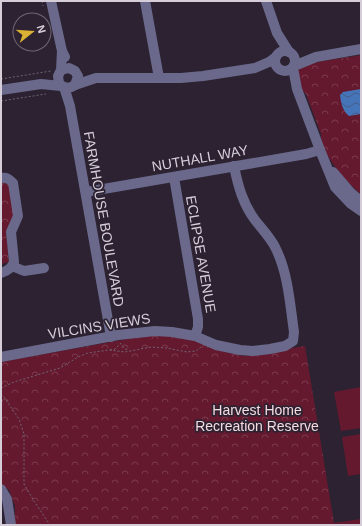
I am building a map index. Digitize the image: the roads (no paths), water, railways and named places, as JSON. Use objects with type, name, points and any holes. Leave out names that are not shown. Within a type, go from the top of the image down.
[{"type":"street","points":[[51,1],[62,51],[78,76],[68,86]]},
{"type":"street","points":[[145,1],[159,78]]},
{"type":"street","points":[[266,1],[284,54],[295,60],[287,69]]},
{"type":"street","points":[[1,90],[41,84],[68,86],[96,78],[203,76],[255,68],[287,69],[316,57],[361,49]]},
{"type":"street","points":[[62,51],[58,79],[68,86]]},
{"type":"street","points":[[255,68],[284,54],[316,57]]},
{"type":"street","points":[[284,54],[275,63],[287,69],[297,89],[335,187],[351,204],[361,211]]},
{"type":"street","points":[[41,84],[66,68],[96,78]]},
{"type":"street","name":"FARMHOUSE BOULEVARD","points":[[68,86],[70,106],[115,339]]},
{"type":"street","name":"NUTHALL WAY","points":[[86,192],[306,154],[320,150]]},
{"type":"street","points":[[325,163],[347,188],[361,201]]},
{"type":"street","name":"VILCINS VIEWS","points":[[2,356],[115,339],[155,330],[195,336],[228,348],[253,351],[285,346],[293,341],[294,337],[281,260],[269,237],[255,221],[244,203],[234,166]]},
{"type":"street","points":[[1,178],[5,177],[10,179],[13,183],[18,210],[18,216],[11,232],[14,257],[5,271]]},
{"type":"street","name":"ECLIPSE AVENUE","points":[[174,177],[198,319],[198,327],[195,336]]},
{"type":"street","points":[[5,271],[24,271],[44,268]]},
{"type":"street","points":[[1,490],[7,500],[11,525]]},
{"type":"water","points":[[361,89],[361,114],[349,116],[343,109],[340,95],[343,92]]},
{"type":"park label","name":"Harvest Home Recreation Reserve","points":[[257,418]]}]
